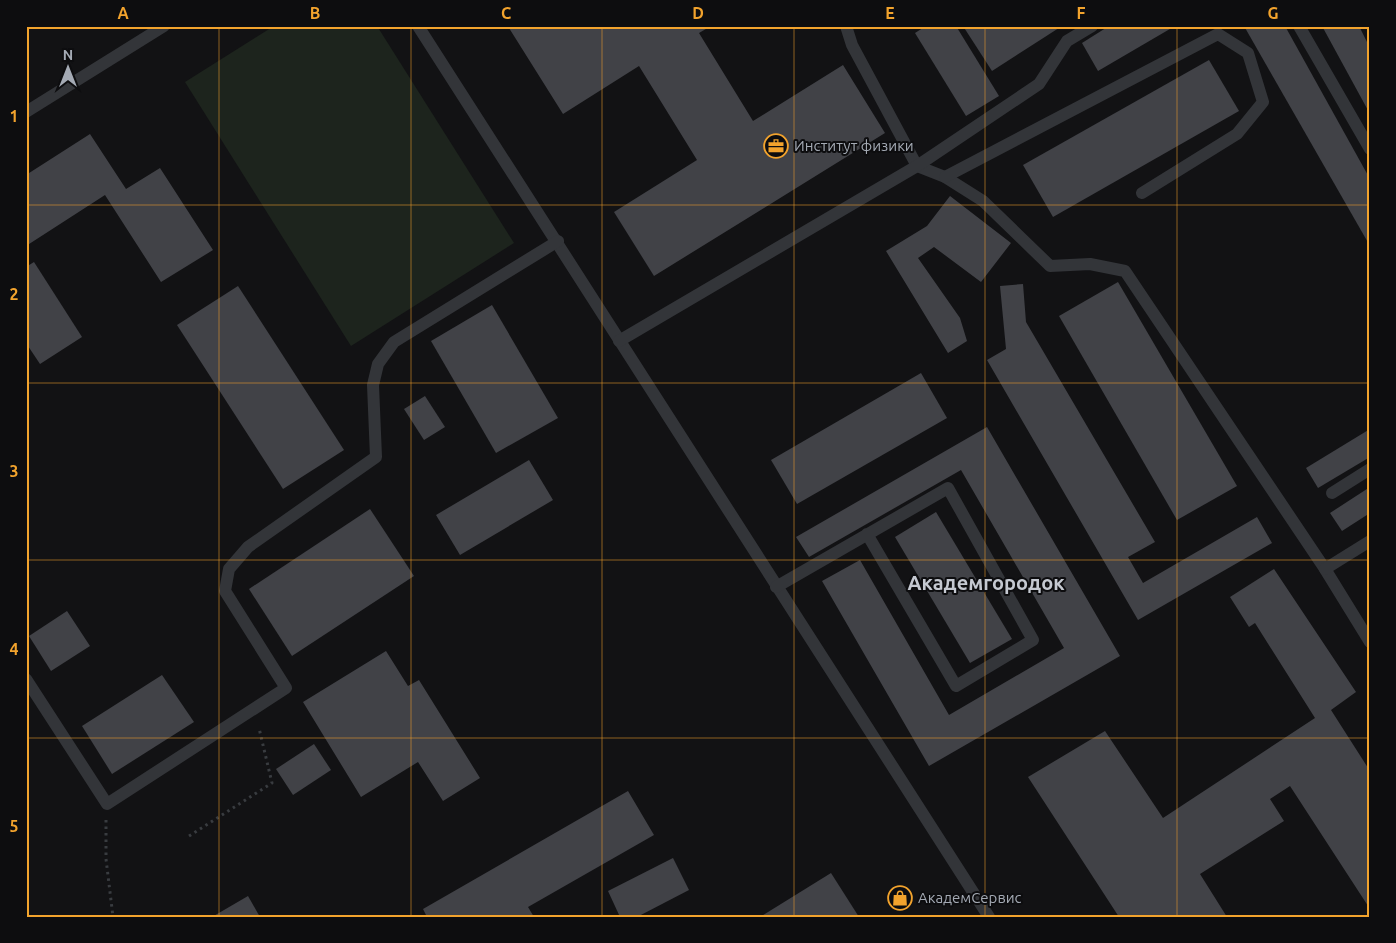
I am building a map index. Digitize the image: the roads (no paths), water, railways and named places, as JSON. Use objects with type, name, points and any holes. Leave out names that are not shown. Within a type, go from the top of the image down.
[{"type":"lane","points":[[26,112],[164,26]]},
{"type":"lane","points":[[418,26],[558,241],[619,341],[989,917]]},
{"type":"lane","points":[[846,26],[852,45],[917,166],[945,177],[983,201],[1050,266],[1090,264],[1125,271],[1325,569],[1370,642]]},
{"type":"lane","points":[[619,341],[917,166],[1039,84],[1067,41],[1092,26]]},
{"type":"lane","points":[[1300,26],[1370,149]]},
{"type":"lane","points":[[945,177],[1218,34],[1248,53],[1263,102],[1237,134],[1142,193]]},
{"type":"lane","points":[[26,679],[107,804],[286,688],[225,591],[229,569],[248,547],[376,457],[373,386],[378,364],[394,342],[558,241]]},
{"type":"lane","points":[[1332,493],[1370,469]]},
{"type":"lane","points":[[776,587],[868,534],[948,488],[1034,640],[956,686],[868,534]]},
{"type":"lane","points":[[1325,569],[1370,541]]},
{"type":"place","name":"Институт физики","points":[[776,146]]},
{"type":"place","name":"АкадемСервис","points":[[900,898]]},
{"type":"district","name":"Академгородок","points":[[986,583]]}]
